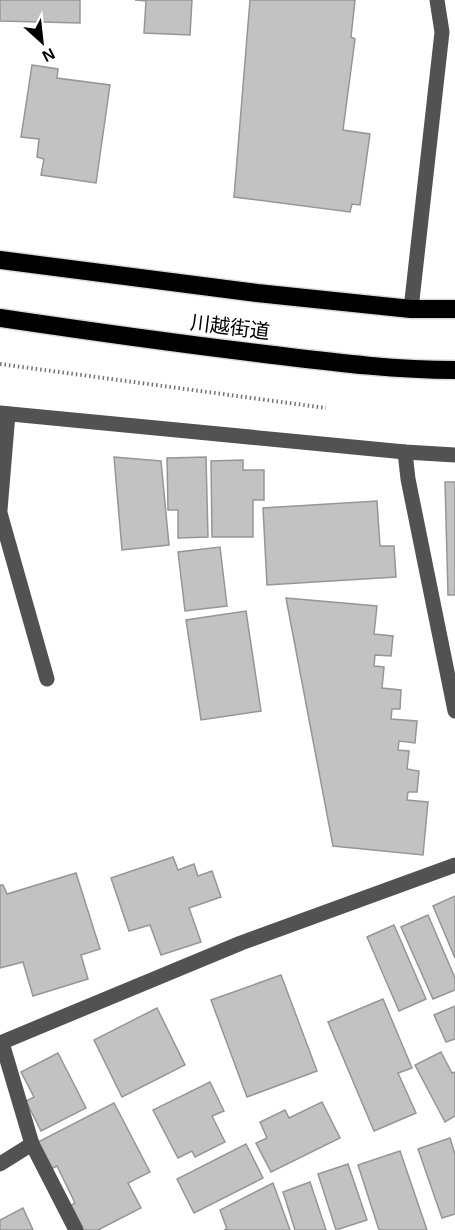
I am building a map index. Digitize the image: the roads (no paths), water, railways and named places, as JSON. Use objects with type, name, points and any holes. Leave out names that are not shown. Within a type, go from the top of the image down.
[{"type":"highway","name":"川越街道","points":[[0,260],[411,309],[455,309]]},
{"type":"highway","name":"川越街道","points":[[0,318],[287,357],[414,370],[455,370]]},
{"type":"street","points":[[411,309],[449,31],[437,0]]},
{"type":"street","points":[[47,679],[0,511],[4,413],[455,455]]},
{"type":"street","points":[[405,452],[408,479],[455,711]]},
{"type":"street","points":[[76,1230],[32,1144],[1,1043],[241,943],[455,865]]},
{"type":"street","points":[[0,1164],[32,1144]]}]
